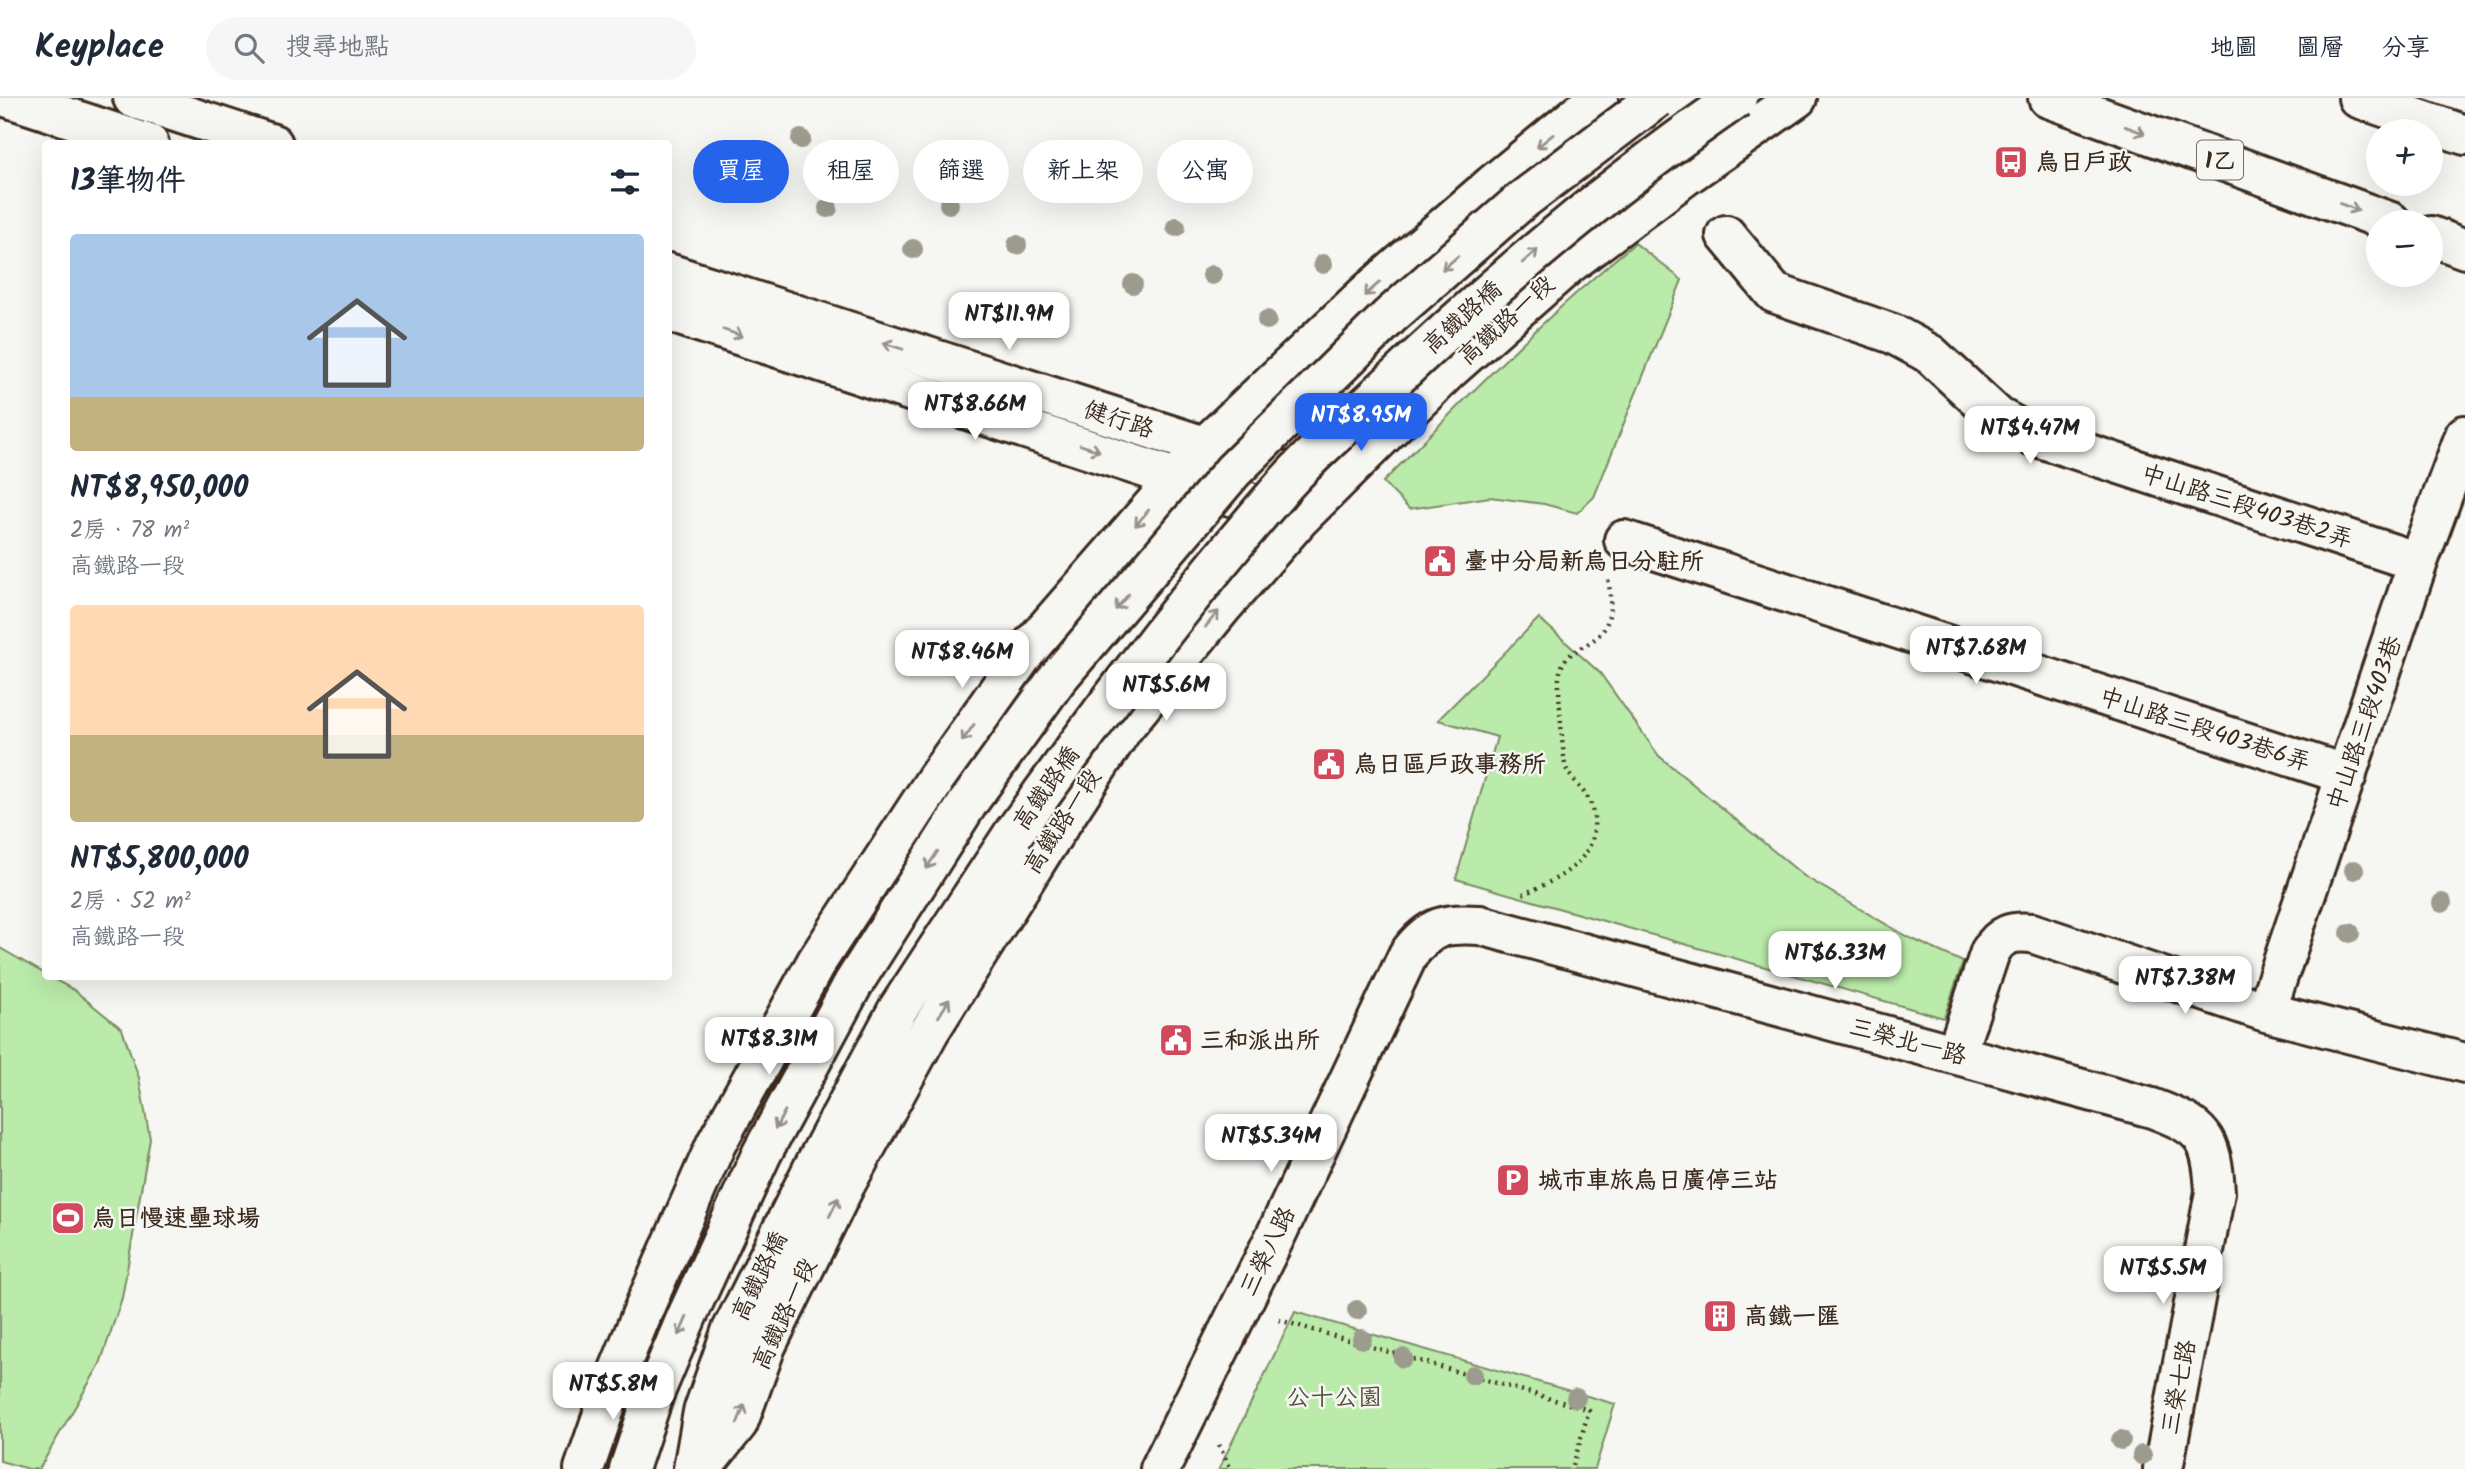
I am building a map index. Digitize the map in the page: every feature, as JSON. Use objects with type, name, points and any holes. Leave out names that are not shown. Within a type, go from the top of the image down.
[{"type":"street","points":[[9,98],[137,140]]},
{"type":"street","points":[[133,98],[261,140]]},
{"type":"street","points":[[584,1469],[614,1382],[716,1144],[817,961],[936,779],[1024,654],[1205,446],[1375,287],[1492,185],[1598,98]]},
{"type":"street","name":"高鐵路橋","points":[[629,1469],[654,1394],[762,1153],[853,984],[968,803],[1057,679],[1233,471],[1380,326],[1520,202],[1657,98]]},
{"type":"street","name":"高鐵路橋","points":[[693,1469],[703,1412],[731,1332],[813,1168],[898,1009],[1013,834],[1099,713],[1280,488],[1426,349],[1550,238],[1666,147],[1737,98]]},
{"type":"street","name":"高鐵路一段","points":[[701,1469],[738,1423],[766,1346],[845,1185],[929,1032],[1034,863],[1124,728],[1222,607],[1299,519],[1449,370],[1569,264],[1684,177],[1797,98]]},
{"type":"street","name":"1乙","points":[[2048,98],[2366,213]]},
{"type":"street","points":[[2358,98],[2465,135]]},
{"type":"street","name":"中山路三段403巷2弄","points":[[1726,235],[1774,293],[1893,334],[1921,349],[1998,417],[2031,435],[2418,562]]},
{"type":"street","points":[[2443,241],[2465,249]]},
{"type":"street","name":"健行路","points":[[672,274],[1331,486]]},
{"type":"street","name":"健行路","points":[[672,313],[1299,519]]},
{"type":"street","name":"中山路三段403巷","points":[[2266,1012],[2418,562],[2465,435]]},
{"type":"street","name":"中山路三段403巷6弄","points":[[1624,540],[2347,775]]},
{"type":"street","name":"三榮北一路","points":[[1437,927],[1480,925],[2152,1108],[2183,1120],[2207,1141]]},
{"type":"street","name":"三榮八路","points":[[1160,1469],[1277,1233],[1408,955],[1420,939],[1437,927]]},
{"type":"street","points":[[1956,1054],[1990,952],[2006,933],[2019,931],[2032,933],[2266,1012],[2465,1063]]},
{"type":"street","name":"三榮七路","points":[[2163,1469],[2215,1192],[2213,1165],[2207,1141]]},
{"type":"path","points":[[1516,896],[1548,884],[1573,869],[1588,849],[1594,828],[1592,808],[1582,787],[1565,767],[1558,681],[1561,665],[1570,653],[1601,633],[1609,613],[1609,587],[1605,567],[1609,551],[1624,540]]},
{"type":"path","points":[[1279,1320],[1589,1410],[1572,1469]]},
{"type":"path","points":[[1219,1445],[1231,1469]]},
{"type":"green space","points":[[1635,243],[1682,280],[1594,497],[1577,513],[1544,504],[1490,497],[1409,509],[1383,482],[1537,329]]},
{"type":"green space","points":[[1539,618],[1600,673],[1659,756],[1804,876],[1908,937],[1963,962],[1944,1018],[1456,879],[1497,737],[1438,720]]},
{"type":"green space","name":"烏日慢速壘球場","points":[[0,948],[42,972],[42,980],[56,980],[74,990],[122,1029],[139,1078],[150,1139],[122,1298],[100,1364],[39,1469],[0,1461]]},
{"type":"green space","name":"公十公園","points":[[1295,1312],[1615,1404],[1595,1469],[1219,1469]]},
{"type":"place","name":"烏日戶政","points":[[2011,162]]},
{"type":"place","name":"臺中分局新烏日分駐所","points":[[1440,561]]},
{"type":"place","name":"烏日區戶政事務所","points":[[1329,764]]},
{"type":"place","name":"三和派出所","points":[[1176,1040]]},
{"type":"place","name":"城市車旅烏日廣停三站","points":[[1513,1180]]},
{"type":"place","name":"烏日慢速壘球場","points":[[68,1218]]},
{"type":"place","name":"高鐵一匯","points":[[1720,1316]]}]
